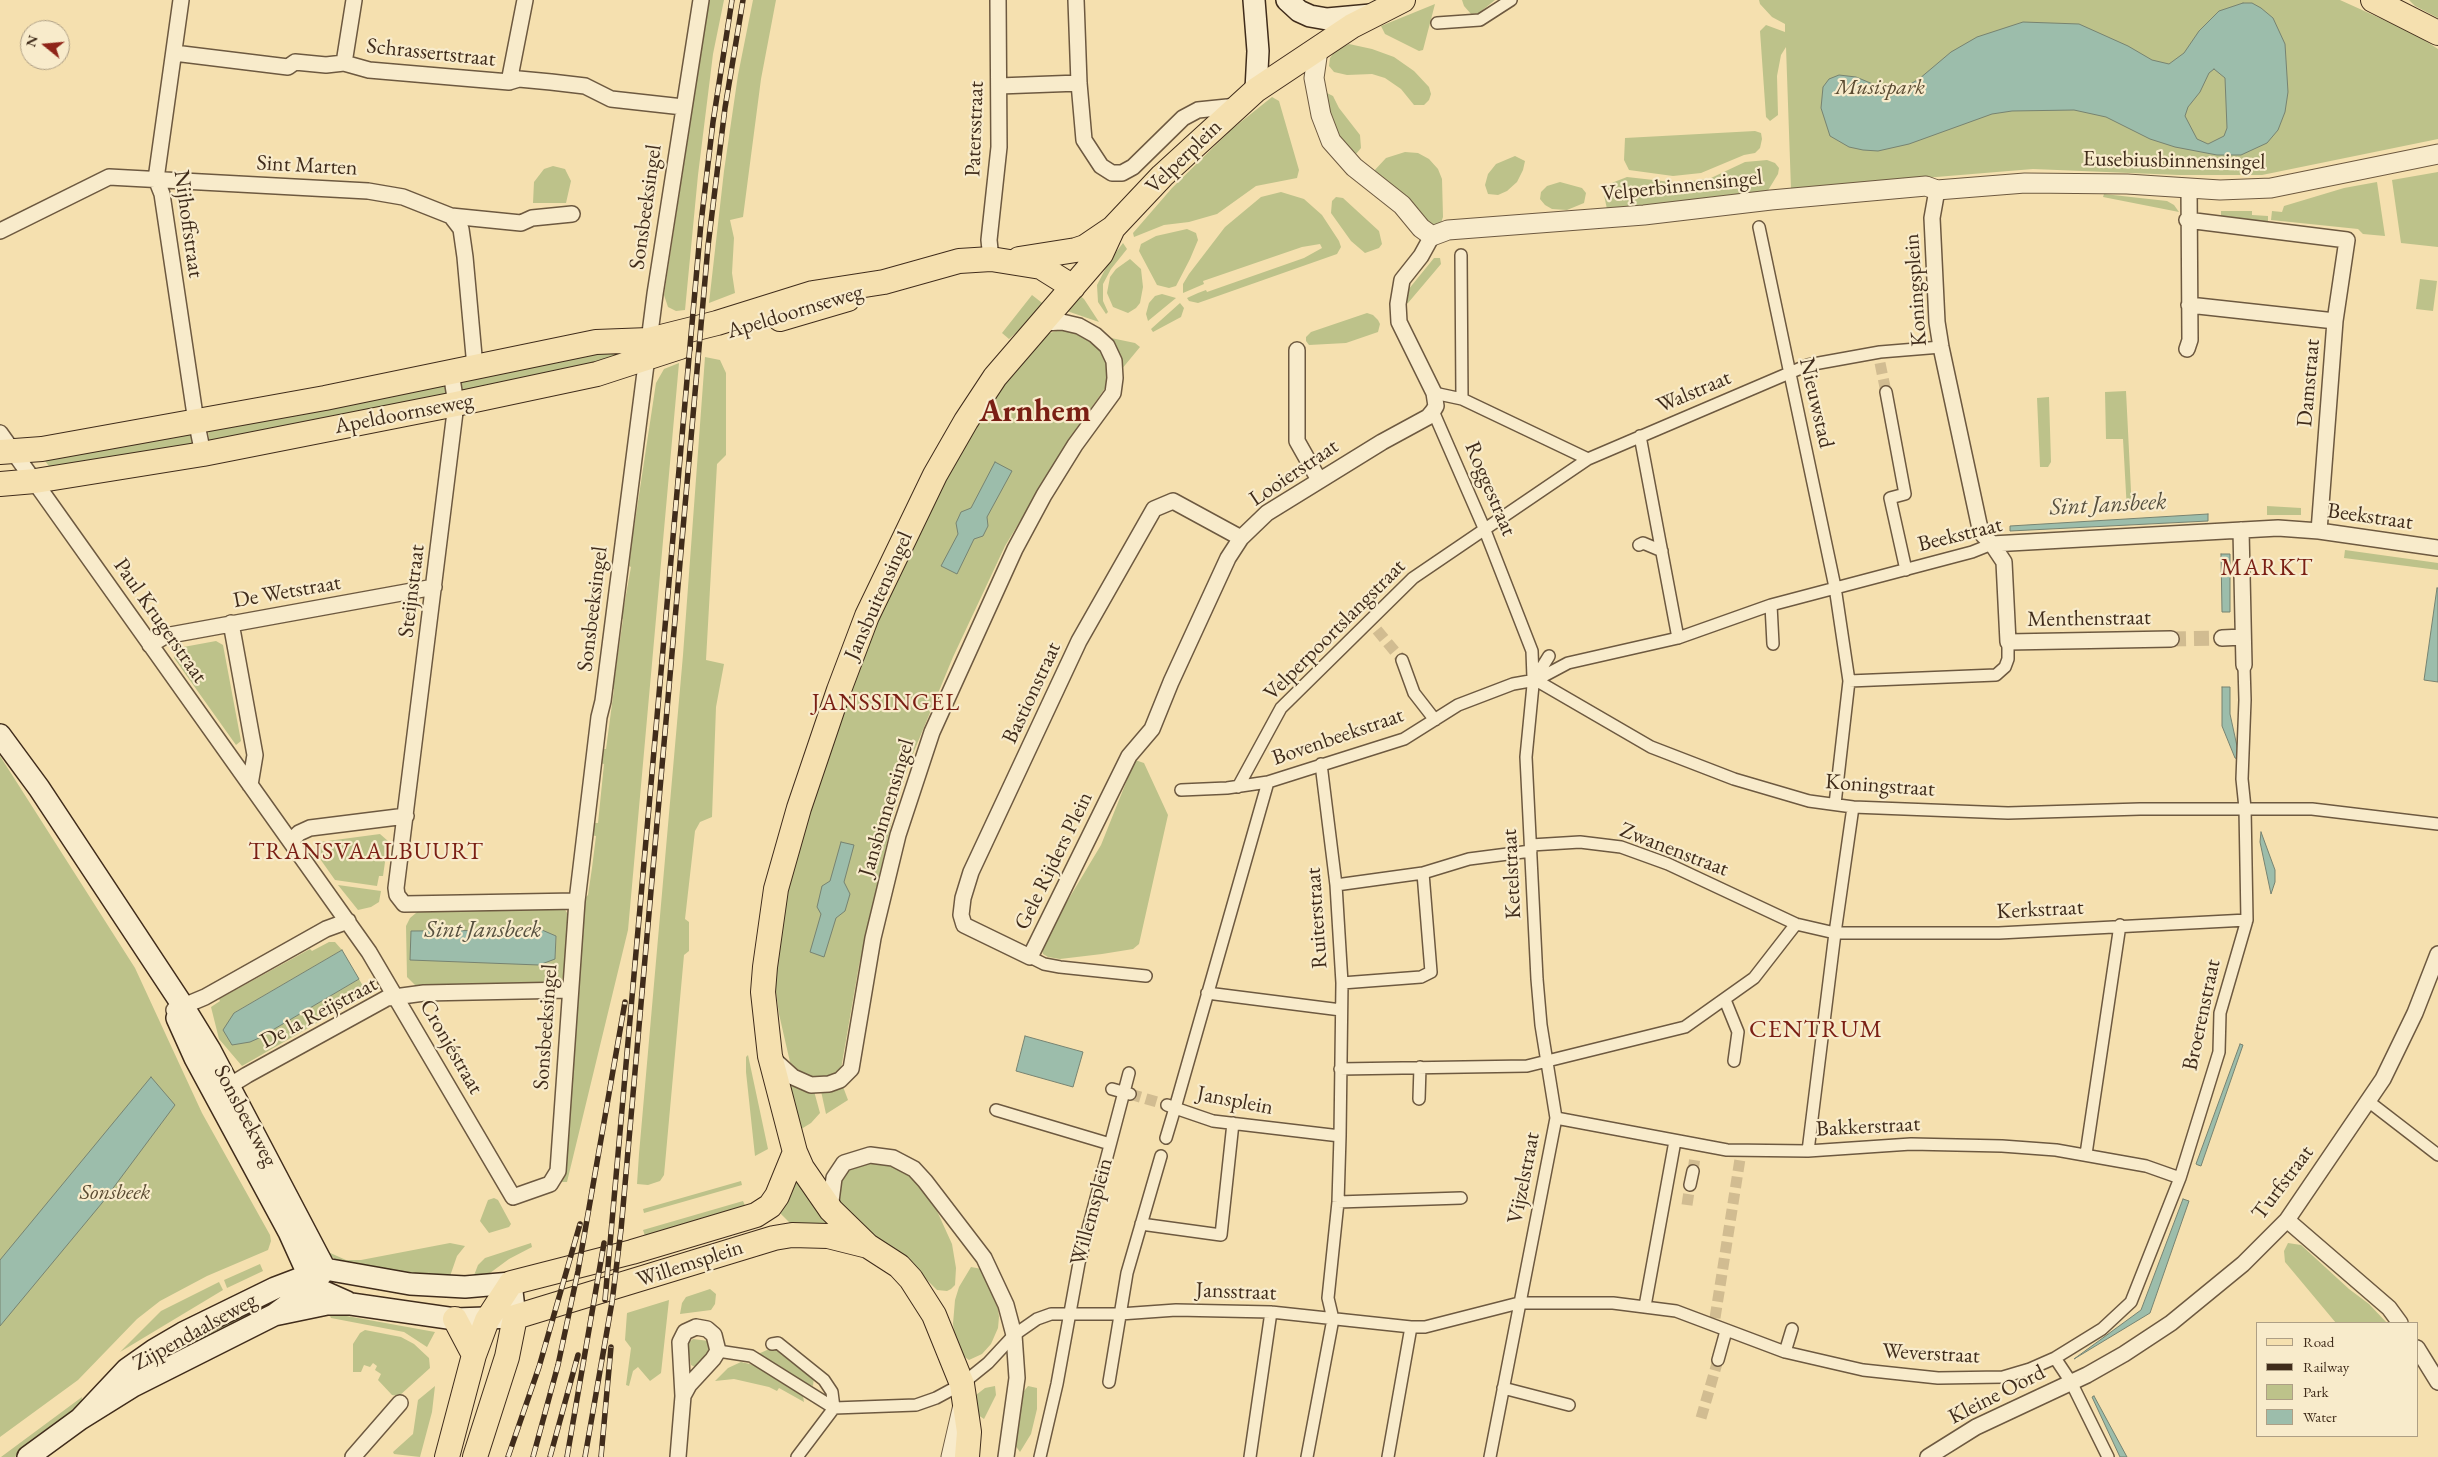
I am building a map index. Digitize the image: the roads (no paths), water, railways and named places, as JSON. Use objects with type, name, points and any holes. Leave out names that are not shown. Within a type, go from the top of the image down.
[{"type":"main road","points":[[1254,0],[1258,51],[1256,90]]},
{"type":"main road","points":[[1287,0],[1299,11],[1310,16],[1327,19],[1374,15]]},
{"type":"main road","name":"Velperplein","points":[[1073,287],[1101,254],[1113,228],[1162,176],[1237,106],[1256,90],[1318,50],[1374,15],[1403,0]]},
{"type":"main road","points":[[2373,0],[2438,33]]},
{"type":"main road","points":[[997,260],[1076,250],[1085,247],[1113,228]]},
{"type":"main road","name":"Apeldoornseweg","points":[[0,484],[35,481],[203,454],[597,374],[648,349],[717,323],[813,293],[884,282],[959,260],[997,260]]},
{"type":"main road","points":[[997,260],[1041,267],[1073,287]]},
{"type":"main road","name":"Jansbuitensingel","points":[[794,1165],[770,1056],[763,992],[764,966],[776,889],[799,808],[839,690],[890,566],[950,448],[995,377],[1073,287]]},
{"type":"main road","name":"Apeldoornseweg","points":[[4,446],[197,421],[596,342],[648,349]]},
{"type":"main road","name":"Sonsbeekweg","points":[[0,734],[44,796],[157,966],[317,1279]]},
{"type":"main road","name":"Sonsbeekweg","points":[[222,1091],[293,1243],[317,1279]]},
{"type":"main road","name":"Willemsplein","points":[[511,1283],[632,1252],[756,1215],[770,1206],[794,1165],[830,1210],[868,1246],[891,1260],[911,1279],[937,1322],[963,1391],[969,1432],[967,1457]]},
{"type":"main road","name":"Willemsplein","points":[[515,1317],[774,1238],[814,1235],[868,1246]]},
{"type":"main road","points":[[284,1284],[292,1266],[293,1243]]},
{"type":"main road","points":[[317,1279],[465,1287],[511,1283]]},
{"type":"main road","name":"Zijpendaalseweg","points":[[28,1457],[80,1419],[133,1386],[274,1315],[317,1279]]},
{"type":"main road","name":"Zijpendaalseweg","points":[[80,1419],[120,1376],[142,1358],[183,1333],[284,1284],[317,1279],[352,1304]]},
{"type":"main road","points":[[475,1457],[508,1350],[515,1317],[511,1283]]},
{"type":"main road","points":[[447,1457],[474,1355],[487,1320],[511,1283]]},
{"type":"main road","name":"Zijpendaalseweg","points":[[274,1315],[327,1304],[352,1304],[455,1319],[487,1320],[515,1317]]},
{"type":"main road","points":[[455,1319],[474,1355]]},
{"type":"street","name":"Nijhoffstraat","points":[[181,0],[156,179],[162,194],[203,454]]},
{"type":"street","points":[[344,63],[354,0]]},
{"type":"street","points":[[508,82],[525,0]]},
{"type":"street","name":"Sonsbeeksingel","points":[[513,1197],[547,1186],[554,1180],[558,1171],[577,901],[599,716],[603,701],[648,349],[682,107],[701,0]]},
{"type":"street","name":"Patersstraat","points":[[997,260],[989,240],[999,147],[998,0]]},
{"type":"street","points":[[1076,0],[1079,83],[1084,140],[1101,166],[1112,173],[1122,173],[1133,167],[1183,118],[1198,110],[1237,106]]},
{"type":"street","points":[[1437,23],[1480,20],[1511,0]]},
{"type":"street","points":[[1318,50],[1314,78],[1322,115],[1331,141],[1354,167],[1402,205],[1422,228],[1432,236]]},
{"type":"street","name":"Schrassertstraat","points":[[174,53],[288,67],[295,62],[326,65],[344,63],[369,70],[508,82],[519,79],[585,86],[611,99],[682,107]]},
{"type":"street","points":[[999,86],[1079,83]]},
{"type":"street","name":"Eusebiusbinnensingel","points":[[1937,190],[2025,183],[2189,187],[2220,190],[2271,188],[2438,154]]},
{"type":"street","name":"Sint Marten","points":[[0,231],[109,177],[368,191],[403,197],[451,216],[521,223],[532,218],[572,214]]},
{"type":"street","name":"Velperbinnensingel","points":[[1432,236],[1448,230],[1644,215],[1770,200],[1926,186],[1937,190]]},
{"type":"street","points":[[2187,348],[2190,340],[2187,220],[2189,187]]},
{"type":"street","name":"Koningsplein","points":[[1937,190],[1932,218],[1940,347],[1979,524],[1983,535],[1992,544],[2004,562],[2008,642]]},
{"type":"street","points":[[451,216],[461,229],[475,367]]},
{"type":"street","name":"Damstraat","points":[[2187,220],[2347,240],[2335,321],[2319,531]]},
{"type":"street","name":"Nieuwstad","points":[[1759,227],[1835,587],[1848,681],[1835,804]]},
{"type":"street","name":"Roggestraat","points":[[1432,236],[1421,256],[1402,280],[1398,304],[1399,322],[1434,393],[1436,406],[1433,411],[1484,528],[1532,651],[1535,680]]},
{"type":"street","points":[[1461,255],[1462,399]]},
{"type":"street","points":[[2188,305],[2335,321]]},
{"type":"street","name":"Jansbinnensingel","points":[[770,1056],[792,1077],[810,1085],[829,1084],[840,1080],[851,1069],[873,938],[898,835],[932,732],[1015,549],[1044,495],[1075,445],[1113,393],[1116,378],[1114,361],[1107,346],[1096,335],[1079,326],[1062,322],[1044,322]]},
{"type":"street","name":"Walstraat","points":[[1484,528],[1588,459],[1790,372],[1808,365],[1880,358],[1940,347]]},
{"type":"street","points":[[1297,350],[1297,442],[1319,480]]},
{"type":"street","name":"Steijnstraat","points":[[451,372],[456,404],[396,888],[399,900],[404,904],[577,901]]},
{"type":"street","points":[[1886,392],[1905,494],[1890,498],[1906,570]]},
{"type":"street","points":[[1434,393],[1462,399],[1588,459]]},
{"type":"street","name":"Looierstraat","points":[[1171,682],[1228,558],[1241,538],[1267,513],[1319,480],[1428,417],[1433,411]]},
{"type":"street","points":[[1640,436],[1678,638]]},
{"type":"street","name":"Paul Krugerstraat","points":[[4,446],[35,481],[290,840]]},
{"type":"street","name":"Bastionstraat","points":[[1030,957],[964,925],[961,914],[963,898],[971,872],[1079,641],[1154,509],[1173,501],[1241,538]]},
{"type":"street","name":"Velperpoortslangstraat","points":[[1238,787],[1281,708],[1413,578],[1484,528]]},
{"type":"street","name":"Beekstraat","points":[[1535,680],[1568,663],[1678,638],[1771,605],[1972,552],[1992,544],[2278,528],[2319,531],[2438,548]]},
{"type":"street","name":"Broerenstraat","points":[[2071,1348],[2102,1329],[2131,1302],[2180,1178],[2219,1052],[2220,1013],[2247,920],[2245,808],[2242,779],[2245,700],[2244,665],[2232,637],[2241,530]]},
{"type":"street","points":[[1640,545],[1643,543],[1663,554]]},
{"type":"street","name":"De Wetstraat","points":[[150,645],[165,636],[434,586]]},
{"type":"street","points":[[1771,605],[1773,644]]},
{"type":"street","points":[[1368,622],[1377,630]]},
{"type":"street","name":"Paul Krugerstraat","points":[[231,623],[255,755],[250,785]]},
{"type":"street","name":"Menthenstraat","points":[[2008,642],[2171,639]]},
{"type":"street","points":[[1848,681],[1996,676],[2005,667],[2008,659],[2008,642]]},
{"type":"street","points":[[1535,680],[1549,656]]},
{"type":"street","points":[[1402,660],[1414,693],[1435,720]]},
{"type":"street","name":"Bovenbeekstraat","points":[[1238,787],[1268,782],[1404,739],[1458,705],[1513,684],[1535,680]]},
{"type":"street","name":"Koningstraat","points":[[1535,680],[1651,747],[1782,794],[1853,807],[2008,813],[2245,808],[2312,809],[2438,824]]},
{"type":"street","name":"Ketelstraat","points":[[1535,680],[1526,757],[1538,999],[1548,1060]]},
{"type":"street","name":"Gele Rijders Plein","points":[[1146,976],[1060,967],[1044,964],[1030,957],[1129,756],[1152,729],[1171,682]]},
{"type":"street","name":"Ruiterstraat","points":[[1321,764],[1336,885],[1342,983],[1340,1070]]},
{"type":"street","name":"Jansplein","points":[[1268,782],[1208,991],[1171,1106],[1194,1116],[1233,1123],[1340,1136]]},
{"type":"street","points":[[1181,790],[1238,787]]},
{"type":"street","points":[[1808,1151],[1835,933],[1853,807]]},
{"type":"street","points":[[290,840],[310,828],[406,816]]},
{"type":"street","name":"Cronjéstraat","points":[[290,840],[348,921],[397,996],[513,1197]]},
{"type":"street","name":"Zwanenstraat","points":[[1336,885],[1424,873],[1469,859],[1580,842],[1621,847],[1668,864],[1796,924],[1835,933]]},
{"type":"street","points":[[1342,983],[1421,977],[1431,972],[1432,961],[1424,873]]},
{"type":"street","name":"Kerkstraat","points":[[1835,933],[1999,933],[2120,925],[2247,920]]},
{"type":"street","points":[[178,1008],[205,997],[326,929],[348,921]]},
{"type":"street","points":[[1307,1457],[1332,1319],[1328,1298],[1338,1202],[1340,1070],[1527,1066],[1685,1027],[1726,1000],[1754,978],[1796,924]]},
{"type":"street","points":[[2086,1154],[2120,925]]},
{"type":"street","name":"Turfstraat","points":[[2087,1375],[2145,1340],[2212,1291],[2286,1220],[2368,1101],[2399,1048],[2437,959]]},
{"type":"street","name":"De la Reijstraat","points":[[222,1091],[379,1001],[397,996],[424,993],[570,990]]},
{"type":"street","points":[[1208,991],[1341,1010]]},
{"type":"street","points":[[1726,1000],[1738,1032],[1734,1061]]},
{"type":"street","name":"Vijzelstraat","points":[[1490,1457],[1556,1118],[1548,1060]]},
{"type":"street","points":[[1419,1099],[1420,1067]]},
{"type":"street","name":"Willemsplein","points":[[1040,1457],[1057,1384],[1064,1314],[1110,1144],[1122,1092],[1129,1073]]},
{"type":"street","points":[[2368,1101],[2438,1155]]},
{"type":"street","points":[[1166,1138],[1171,1106]]},
{"type":"street","name":"Willemsplein","points":[[996,1110],[1110,1144]]},
{"type":"street","name":"Bakkerstraat","points":[[1556,1118],[1698,1145],[1740,1155],[1911,1144],[2002,1146],[2086,1154],[2146,1166],[2180,1178]]},
{"type":"street","points":[[1141,1224],[1221,1235],[1233,1123]]},
{"type":"street","points":[[1645,1306],[1676,1141]]},
{"type":"street","points":[[1695,1157],[1698,1145]]},
{"type":"street","points":[[830,1210],[834,1178],[838,1169],[851,1159],[882,1155],[903,1162],[914,1169],[984,1258],[1006,1305],[1014,1335],[1017,1378],[1010,1456]]},
{"type":"street","points":[[1109,1382],[1127,1273],[1161,1156]]},
{"type":"street","points":[[1690,1184],[1692,1171]]},
{"type":"street","points":[[1338,1202],[1461,1198]]},
{"type":"street","points":[[2286,1220],[2389,1308],[2399,1322]]},
{"type":"street","name":"Weverstraat","points":[[1411,1327],[1425,1326],[1519,1303],[1612,1303],[1645,1306],[1714,1322],[1726,1331],[1785,1352],[1863,1370],[1938,1378],[2003,1377],[2030,1369],[2055,1358],[2071,1348]]},
{"type":"street","name":"Jansstraat","points":[[1064,1314],[1120,1314],[1176,1310],[1271,1312],[1411,1327]]},
{"type":"street","points":[[1250,1457],[1271,1312]]},
{"type":"street","points":[[951,1457],[963,1391],[1014,1335],[1044,1316],[1064,1314]]},
{"type":"street","points":[[678,1457],[683,1396],[679,1347],[685,1332],[696,1327],[711,1332],[717,1339],[718,1351],[713,1359],[692,1380],[683,1396]]},
{"type":"street","points":[[1388,1457],[1411,1327]]},
{"type":"street","points":[[1785,1352],[1792,1329]]},
{"type":"street","points":[[1718,1360],[1726,1331]]},
{"type":"street","points":[[772,1344],[778,1343],[824,1380],[832,1392],[834,1408],[797,1457]]},
{"type":"street","points":[[2418,1350],[2438,1382]]},
{"type":"street","points":[[718,1351],[752,1354],[834,1408],[916,1404],[963,1391]]},
{"type":"street","points":[[2055,1358],[2071,1382],[2108,1457]]},
{"type":"street","name":"Kleine Oord","points":[[1928,1457],[1976,1427],[2087,1375]]},
{"type":"street","points":[[1502,1388],[1569,1405]]},
{"type":"street","points":[[353,1457],[400,1403]]},
{"type":"water","points":[[2243,3],[2252,3],[2273,18],[2285,44],[2288,92],[2285,112],[2278,130],[2267,143],[2241,155],[2217,155],[2175,147],[2150,139],[2106,117],[2074,110],[2012,111],[1992,114],[1909,144],[1878,151],[1863,150],[1849,147],[1830,136],[1821,108],[1823,87],[1829,79],[1839,75],[1856,77],[1880,87],[1907,86],[1919,79],[1951,52],[1977,37],[2023,22],[2079,24],[2128,46],[2152,60],[2169,64],[2184,53],[2199,31],[2219,11]],"holes":[[[2214,69],[2225,78],[2227,128],[2224,136],[2208,144],[2197,139],[2185,116],[2188,107],[2200,92],[2209,73]]]},
{"type":"water","points":[[995,462],[1012,471],[987,517],[988,526],[983,536],[974,539],[957,574],[941,566],[958,534],[956,523],[961,512],[971,508]]},
{"type":"water","points":[[2208,514],[2208,521],[2010,531],[2010,526]]},
{"type":"water","points":[[2221,554],[2230,554],[2230,612],[2222,612]]},
{"type":"water","points":[[2438,588],[2438,682],[2424,680]]},
{"type":"water","points":[[2222,687],[2230,687],[2230,714],[2240,760],[2235,758],[2222,726]]},
{"type":"water","points":[[2261,832],[2275,870],[2275,882],[2271,894],[2260,842]]},
{"type":"water","points":[[841,842],[854,845],[844,882],[850,894],[845,911],[836,918],[824,957],[810,952],[821,914],[817,907],[822,886],[830,881]]},
{"type":"water","points":[[542,930],[556,936],[555,959],[539,965],[410,960],[411,931]]},
{"type":"water","points":[[342,950],[359,979],[259,1038],[250,1042],[232,1045],[223,1030],[234,1013]]},
{"type":"water","points":[[1025,1036],[1083,1052],[1073,1087],[1016,1071]]},
{"type":"water","points":[[2240,1044],[2243,1045],[2201,1166],[2198,1165],[2196,1164]]},
{"type":"water","points":[[151,1077],[175,1105],[102,1203],[0,1326],[0,1260]]},
{"type":"water","points":[[2183,1199],[2189,1201],[2150,1313],[2074,1359],[2141,1310]]},
{"type":"water","points":[[2094,1396],[2127,1457],[2120,1457],[2092,1397]]},
{"type":"tunnel","points":[[1880,363],[1886,392]]},
{"type":"tunnel","points":[[1377,630],[1402,660]]},
{"type":"tunnel","points":[[2171,639],[2222,638]]},
{"type":"tunnel","points":[[1130,1094],[1167,1105]]},
{"type":"tunnel","points":[[1693,1171],[1695,1157]]},
{"type":"tunnel","points":[[1715,1318],[1740,1159]]},
{"type":"tunnel","points":[[1687,1205],[1690,1185]]},
{"type":"tunnel","points":[[1701,1418],[1718,1360]]},
{"type":"railway","points":[[605,1300],[701,223],[713,122],[732,0]]},
{"type":"railway","points":[[585,1457],[612,1302],[621,1230],[708,246],[725,108],[743,0]]},
{"type":"railway","points":[[533,1457],[558,1365],[578,1271],[625,1002]]},
{"type":"railway","points":[[508,1457],[539,1367],[580,1224]]},
{"type":"railway","points":[[567,1457],[604,1243]]},
{"type":"railway","points":[[601,1457],[611,1347]]},
{"type":"railway","points":[[550,1457],[578,1355]]},
{"type":"district","name":"Arnhem","points":[[1035,412]]},
{"type":"district","name":"MARKT","points":[[2267,568]]},
{"type":"district","name":"JANSSINGEL","points":[[886,703]]},
{"type":"district","name":"TRANSVAALBUURT","points":[[366,852]]},
{"type":"district","name":"CENTRUM","points":[[1816,1030]]},
{"type":"park label","name":"Musispark","points":[[1880,88]]},
{"type":"park label","name":"Sonsbeek","points":[[115,1193]]},
{"type":"water label","name":"Sint Jansbeek","points":[[2108,505]]},
{"type":"water label","name":"Sint Jansbeek","points":[[483,930]]}]
